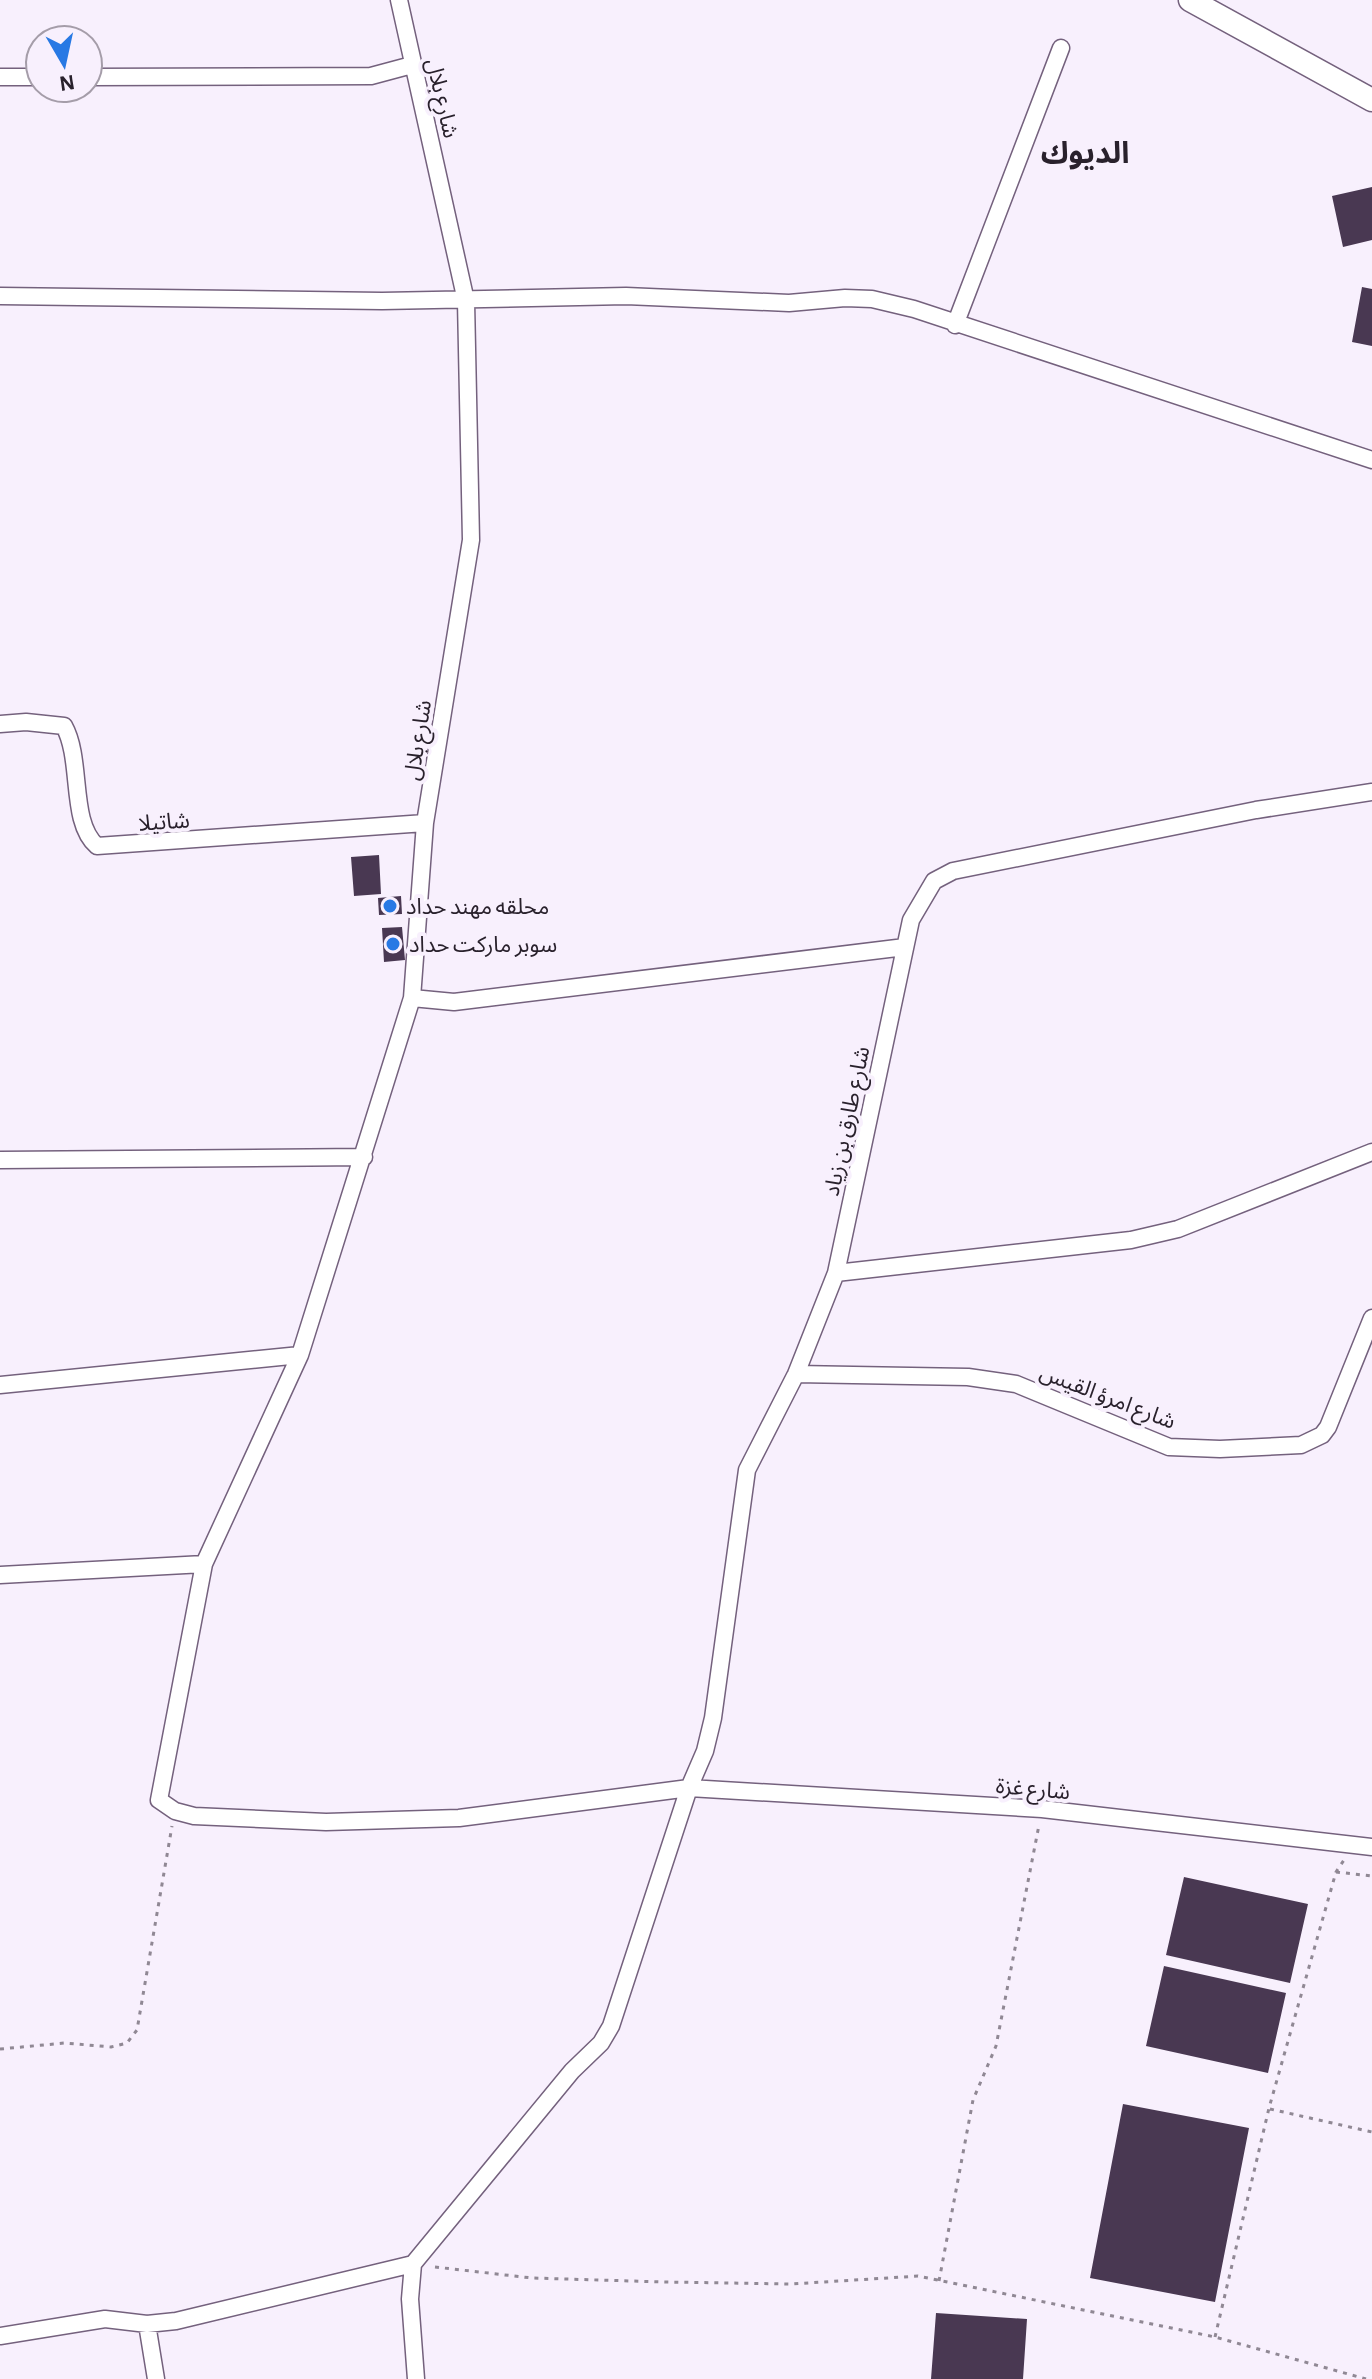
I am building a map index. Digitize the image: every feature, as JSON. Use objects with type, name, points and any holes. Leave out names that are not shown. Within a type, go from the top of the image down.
[{"type":"main road","points":[[1190,0],[1372,100]]},
{"type":"street","name":"شارع بلال","points":[[175,1811],[159,1800],[204,1564],[300,1355],[412,998],[425,823],[471,540],[466,301],[399,0]]},
{"type":"street","points":[[955,325],[1061,48]]},
{"type":"street","points":[[104,77],[371,76],[412,65]]},
{"type":"street","points":[[0,77],[24,77]]},
{"type":"street","points":[[0,296],[466,301],[567,296],[789,303],[872,299],[1372,460]]},
{"type":"street","name":"شاتيلا","points":[[0,724],[26,722],[64,726],[74,755],[83,826],[97,846],[425,823]]},
{"type":"street","name":"شارع طارق بن زياد","points":[[413,2264],[572,2071],[601,2043],[611,2026],[689,1788],[705,1751],[713,1718],[747,1470],[796,1374],[836,1273],[905,947],[919,901],[934,881],[953,871],[1256,810],[1372,792]]},
{"type":"street","points":[[412,998],[454,1002],[905,947]]},
{"type":"street","points":[[836,1273],[1131,1240],[1189,1225],[1372,1152]]},
{"type":"street","points":[[0,1160],[364,1157]]},
{"type":"street","name":"شارع امرؤ القيس","points":[[796,1374],[968,1377],[1037,1391],[1169,1447],[1220,1449],[1301,1445],[1311,1442],[1328,1427],[1372,1318]]},
{"type":"street","points":[[0,1385],[300,1355]]},
{"type":"street","points":[[0,1575],[204,1564]]},
{"type":"street","name":"شارع غزة","points":[[175,1811],[226,1818],[326,1822],[459,1818],[689,1788],[1042,1809],[1364,1845]]},
{"type":"street","points":[[0,2336],[105,2319],[147,2324],[243,2307],[413,2264],[410,2299],[416,2379]]},
{"type":"street","points":[[147,2324],[156,2379]]},
{"type":"path","points":[[939,2281],[973,2100],[996,2046],[1042,1809]]},
{"type":"path","points":[[0,2049],[65,2043],[111,2047],[127,2043],[137,2030],[175,1811]]},
{"type":"path","points":[[1215,2337],[1269,2108],[1336,1872],[1364,1845]]},
{"type":"path","points":[[1336,1872],[1372,1876]]},
{"type":"path","points":[[1269,2108],[1372,2132]]},
{"type":"path","points":[[413,2264],[532,2278],[650,2282],[792,2284],[918,2276],[1215,2337],[1366,2379]]},
{"type":"building","points":[[1372,187],[1372,240],[1343,247],[1332,196]]},
{"type":"building","points":[[1362,287],[1372,289],[1372,346],[1352,342]]},
{"type":"building","points":[[379,855],[381,894],[354,896],[351,857]]},
{"type":"building","name":"محلقه مهند حداد","points":[[401,896],[402,914],[379,915],[378,898]]},
{"type":"building","name":"سوبر ماركت حداد","points":[[402,927],[405,960],[384,962],[382,928]]},
{"type":"building","points":[[1184,1877],[1308,1904],[1290,1983],[1166,1955]]},
{"type":"building","points":[[1164,1966],[1286,1993],[1268,2073],[1146,2046]]},
{"type":"building","points":[[1123,2104],[1249,2128],[1215,2302],[1090,2278]]},
{"type":"building","points":[[936,2313],[1027,2319],[1023,2379],[931,2379]]},
{"type":"place","name":"محلقه مهند حداد","points":[[390,906]]},
{"type":"place","name":"سوبر ماركت حداد","points":[[393,944]]},
{"type":"district","name":"الديوك","points":[[1085,153]]}]
